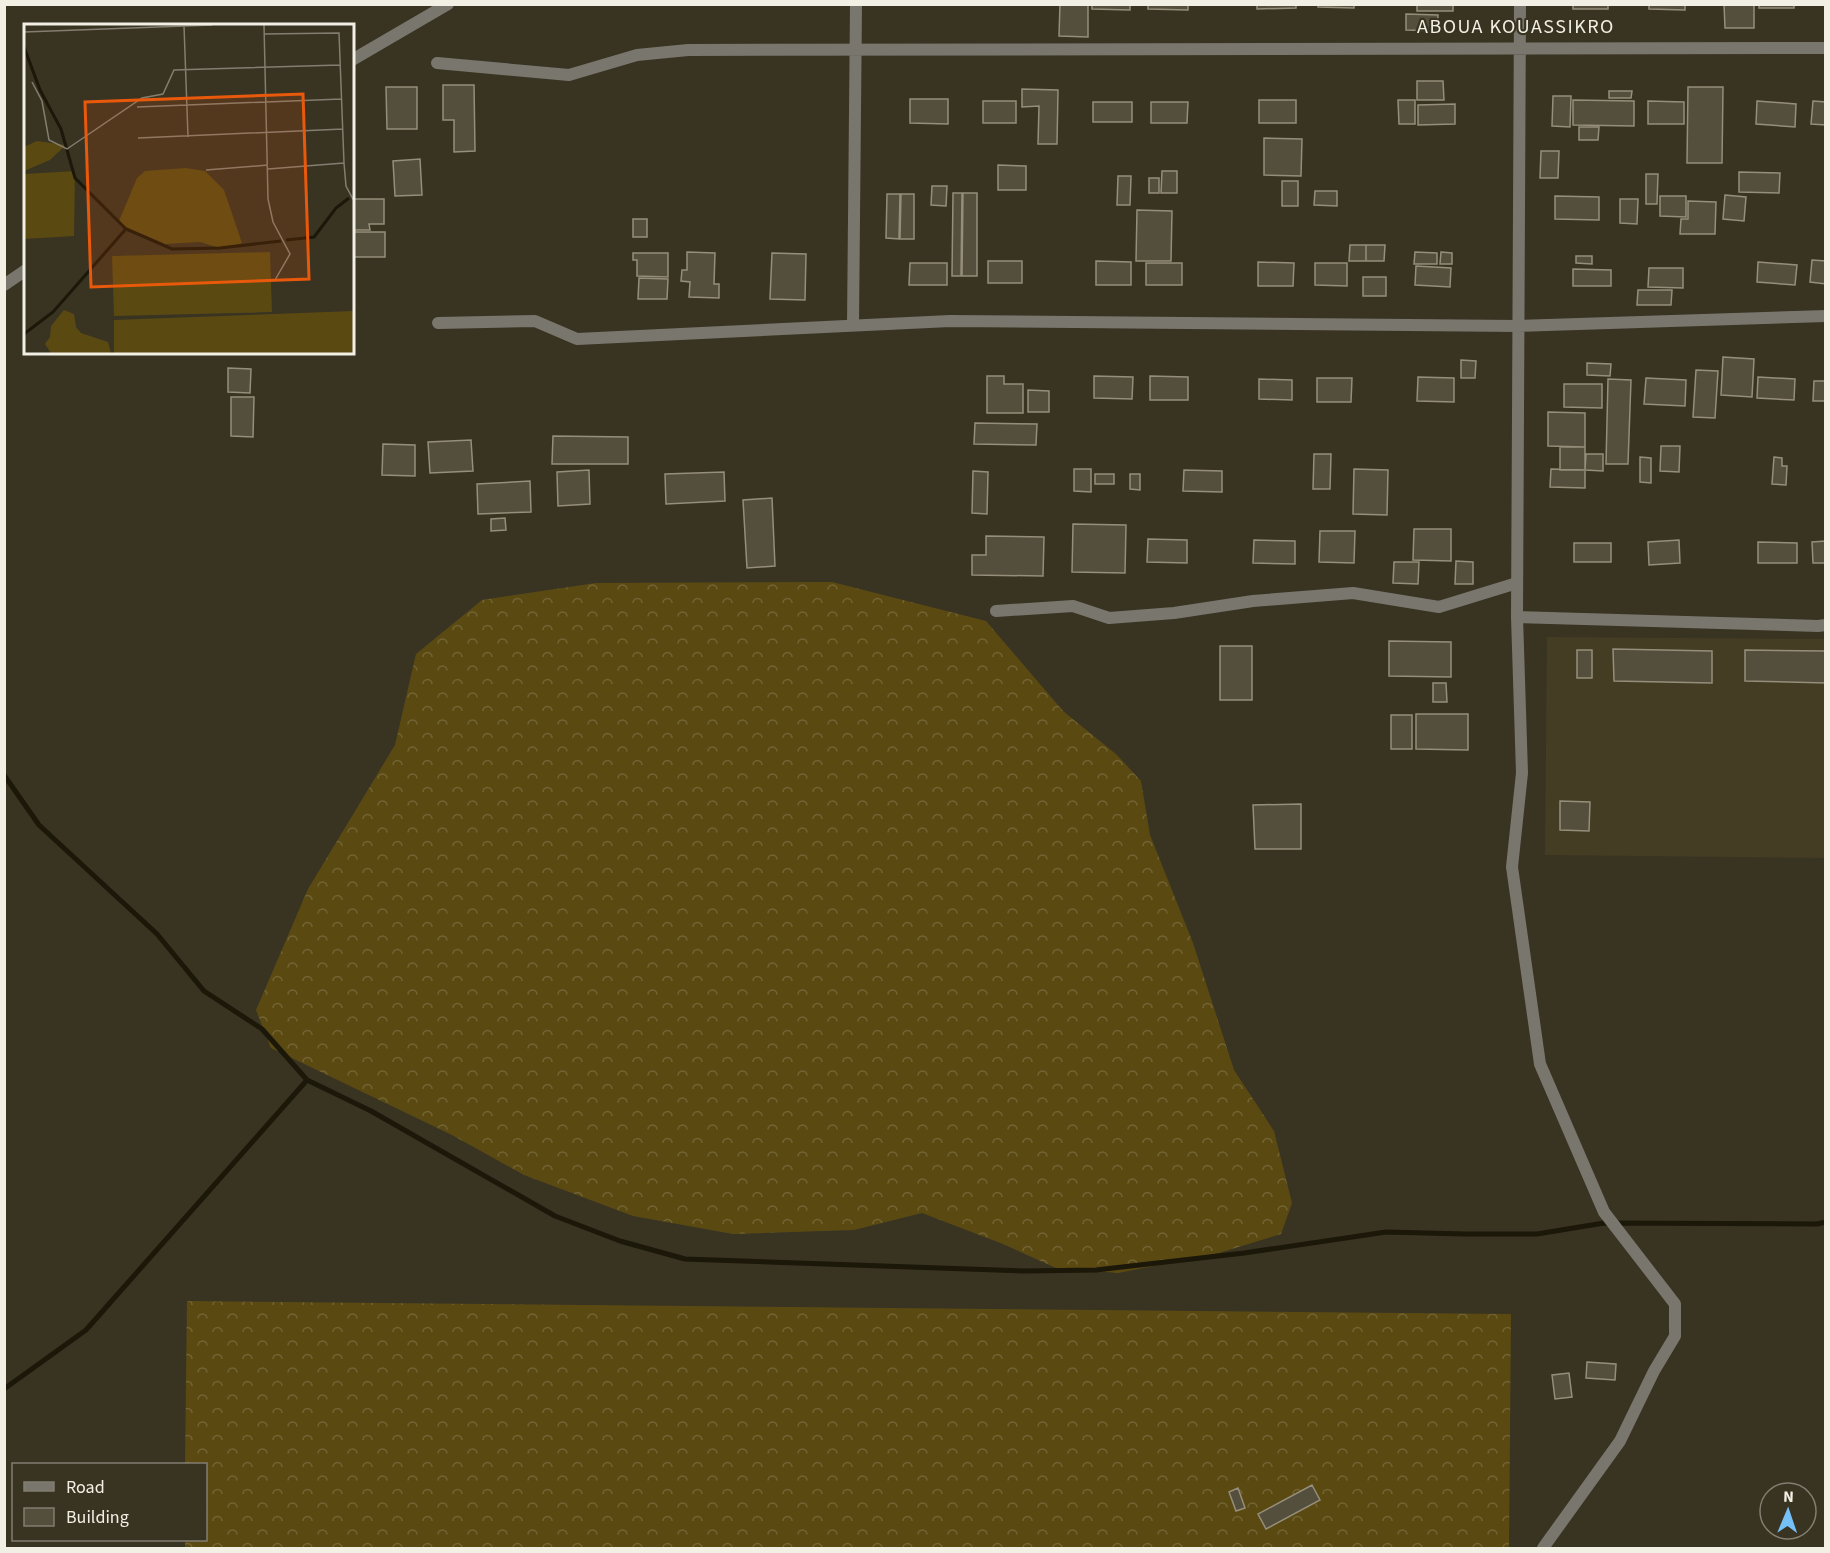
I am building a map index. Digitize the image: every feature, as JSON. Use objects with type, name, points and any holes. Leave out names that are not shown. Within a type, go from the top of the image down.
[{"type":"street","points":[[354,59],[448,4]]},
{"type":"street","points":[[853,325],[856,4]]},
{"type":"street","points":[[1520,4],[1517,617],[1522,773],[1512,867],[1540,1064],[1604,1212],[1675,1304],[1675,1336],[1654,1371],[1620,1441],[1543,1548]]},
{"type":"street","points":[[437,63],[569,75],[637,55],[688,50],[1826,48]]},
{"type":"street","points":[[4,285],[24,271]]},
{"type":"street","points":[[438,323],[535,321],[577,339],[950,321],[1518,326],[1826,316]]},
{"type":"street","points":[[996,611],[1073,606],[1109,618],[1174,613],[1253,601],[1353,593],[1439,607],[1517,583]]},
{"type":"street","points":[[1517,617],[1826,625]]},
{"type":"shaded area","points":[[1547,637],[1825,639],[1825,858],[1545,855]]},
{"type":"green space","points":[[832,582],[986,621],[1063,711],[1117,755],[1141,781],[1150,835],[1193,943],[1234,1070],[1274,1131],[1292,1203],[1281,1234],[1219,1253],[1118,1273],[1056,1268],[1003,1244],[922,1213],[854,1230],[733,1234],[633,1216],[524,1175],[452,1135],[271,1048],[256,1010],[308,889],[395,745],[416,654],[482,600],[596,583]]},
{"type":"green space","points":[[187,1301],[1511,1314],[1509,1548],[185,1548],[185,1541],[207,1541],[207,1463],[185,1463]]},
{"type":"building","points":[[1060,4],[1088,4],[1088,37],[1059,36]]},
{"type":"building","points":[[1092,4],[1130,4],[1130,10],[1092,9]]},
{"type":"building","points":[[1148,4],[1188,4],[1188,10],[1148,9]]},
{"type":"building","points":[[1257,4],[1296,4],[1296,8],[1257,9]]},
{"type":"building","points":[[1318,4],[1354,4],[1354,8],[1318,7]]},
{"type":"building","points":[[1417,4],[1453,4],[1453,11],[1417,11]]},
{"type":"building","points":[[1573,4],[1608,4],[1608,9],[1573,9]]},
{"type":"building","points":[[1649,4],[1685,4],[1685,10],[1649,9]]},
{"type":"building","points":[[1724,4],[1754,4],[1754,28],[1725,28]]},
{"type":"building","points":[[1759,4],[1794,4],[1794,8],[1759,8]]},
{"type":"building","points":[[1406,14],[1438,15],[1437,31],[1406,30]]},
{"type":"building","points":[[1417,81],[1443,81],[1444,100],[1417,100]]},
{"type":"building","points":[[443,85],[474,85],[475,151],[454,152],[454,120],[443,120]]},
{"type":"building","points":[[386,87],[417,87],[417,129],[387,129]]},
{"type":"building","points":[[1688,87],[1723,87],[1722,163],[1687,163]]},
{"type":"building","points":[[1022,89],[1058,90],[1057,144],[1038,144],[1039,106],[1022,107]]},
{"type":"building","points":[[1609,91],[1632,91],[1631,98],[1609,98]]},
{"type":"building","points":[[1553,96],[1571,96],[1570,127],[1552,126]]},
{"type":"building","points":[[910,99],[948,99],[948,124],[910,123]]},
{"type":"building","points":[[1259,100],[1296,100],[1296,123],[1259,123]]},
{"type":"building","points":[[1398,100],[1415,100],[1415,124],[1399,124]]},
{"type":"building","points":[[1573,100],[1634,101],[1634,126],[1573,125]]},
{"type":"building","points":[[983,101],[1016,101],[1016,123],[983,123]]},
{"type":"building","points":[[1648,101],[1684,102],[1684,124],[1648,124]]},
{"type":"building","points":[[1757,101],[1796,104],[1795,127],[1756,124]]},
{"type":"building","points":[[1813,101],[1826,102],[1826,125],[1811,124]]},
{"type":"building","points":[[1093,102],[1132,102],[1132,122],[1093,122]]},
{"type":"building","points":[[1151,102],[1188,102],[1187,123],[1151,123]]},
{"type":"building","points":[[1455,104],[1455,124],[1418,125],[1418,105]]},
{"type":"building","points":[[1579,127],[1599,127],[1598,140],[1579,140]]},
{"type":"building","points":[[1264,138],[1302,139],[1301,176],[1264,175]]},
{"type":"building","points":[[1541,151],[1559,151],[1558,178],[1540,178]]},
{"type":"building","points":[[420,159],[422,195],[395,196],[393,161]]},
{"type":"building","points":[[998,165],[1026,166],[1026,190],[998,190]]},
{"type":"building","points":[[1162,171],[1177,171],[1177,193],[1161,193]]},
{"type":"building","points":[[1739,172],[1780,173],[1779,193],[1739,192]]},
{"type":"building","points":[[1646,174],[1658,174],[1657,204],[1646,204]]},
{"type":"building","points":[[1118,176],[1131,176],[1130,205],[1117,205]]},
{"type":"building","points":[[1149,178],[1159,178],[1159,193],[1149,193]]},
{"type":"building","points":[[1282,181],[1298,181],[1298,206],[1282,206]]},
{"type":"building","points":[[932,186],[947,186],[946,206],[931,205]]},
{"type":"building","points":[[1315,191],[1337,191],[1337,206],[1314,205]]},
{"type":"building","points":[[953,193],[962,193],[961,276],[952,276]]},
{"type":"building","points":[[963,193],[977,193],[977,276],[962,276]]},
{"type":"building","points":[[887,194],[900,194],[899,239],[886,238]]},
{"type":"building","points":[[901,194],[914,194],[914,239],[900,239]]},
{"type":"building","points":[[1725,195],[1746,197],[1744,221],[1723,219]]},
{"type":"building","points":[[1555,196],[1599,197],[1599,220],[1555,219]]},
{"type":"building","points":[[1660,196],[1686,196],[1686,217],[1660,216]]},
{"type":"building","points":[[354,199],[384,199],[384,224],[369,224],[370,230],[354,230]]},
{"type":"building","points":[[1620,199],[1638,199],[1637,224],[1620,223]]},
{"type":"building","points":[[1688,201],[1716,202],[1715,234],[1680,234],[1681,219],[1688,219]]},
{"type":"building","points":[[1137,210],[1172,211],[1171,261],[1136,261]]},
{"type":"building","points":[[633,219],[647,219],[647,237],[633,237]]},
{"type":"building","points":[[354,232],[385,232],[385,257],[354,257]]},
{"type":"building","points":[[1350,245],[1366,245],[1366,261],[1349,261]]},
{"type":"building","points":[[1366,245],[1385,245],[1384,261],[1366,261]]},
{"type":"building","points":[[687,252],[715,253],[714,284],[719,284],[719,298],[689,297],[690,282],[681,281],[682,270],[687,270]]},
{"type":"building","points":[[1415,252],[1437,253],[1437,264],[1414,264]]},
{"type":"building","points":[[1441,252],[1452,253],[1452,264],[1440,264]]},
{"type":"building","points":[[633,253],[668,253],[668,277],[637,276],[637,260],[633,260]]},
{"type":"building","points":[[772,253],[806,254],[805,300],[770,299]]},
{"type":"building","points":[[1576,256],[1592,256],[1592,264],[1576,263]]},
{"type":"building","points":[[1812,260],[1826,261],[1826,284],[1810,282]]},
{"type":"building","points":[[988,261],[1022,261],[1022,283],[988,283]]},
{"type":"building","points":[[1096,261],[1131,262],[1131,285],[1096,285]]},
{"type":"building","points":[[1258,262],[1294,263],[1293,286],[1258,286]]},
{"type":"building","points":[[1758,262],[1797,265],[1795,285],[1757,282]]},
{"type":"building","points":[[910,263],[947,263],[947,285],[909,285]]},
{"type":"building","points":[[1146,263],[1182,263],[1182,285],[1146,285]]},
{"type":"building","points":[[1315,263],[1347,263],[1347,286],[1315,285]]},
{"type":"building","points":[[1416,266],[1451,268],[1450,287],[1415,285]]},
{"type":"building","points":[[1649,268],[1683,268],[1683,288],[1648,287]]},
{"type":"building","points":[[1573,269],[1611,270],[1611,286],[1573,286]]},
{"type":"building","points":[[1363,277],[1386,277],[1386,296],[1363,296]]},
{"type":"building","points":[[639,278],[668,279],[667,299],[638,299]]},
{"type":"building","points":[[1638,290],[1672,290],[1671,305],[1637,305]]},
{"type":"building","points":[[1723,357],[1754,359],[1752,397],[1721,395]]},
{"type":"building","points":[[1461,360],[1476,361],[1475,378],[1461,378]]},
{"type":"building","points":[[1587,363],[1611,364],[1610,376],[1587,375]]},
{"type":"building","points":[[228,368],[251,369],[250,393],[228,392]]},
{"type":"building","points":[[1696,370],[1718,371],[1715,418],[1693,417]]},
{"type":"building","points":[[987,376],[1004,376],[1004,384],[1023,384],[1023,413],[987,413]]},
{"type":"building","points":[[1094,376],[1133,377],[1132,399],[1094,398]]},
{"type":"building","points":[[1150,376],[1188,377],[1188,400],[1150,400]]},
{"type":"building","points":[[1418,377],[1454,378],[1454,402],[1417,401]]},
{"type":"building","points":[[1758,377],[1795,379],[1794,400],[1757,398]]},
{"type":"building","points":[[1317,378],[1352,378],[1351,402],[1317,402]]},
{"type":"building","points":[[1646,378],[1686,380],[1685,406],[1644,404]]},
{"type":"building","points":[[1259,379],[1292,380],[1292,400],[1259,399]]},
{"type":"building","points":[[1608,379],[1631,380],[1628,464],[1606,464]]},
{"type":"building","points":[[1814,381],[1826,381],[1826,401],[1813,401]]},
{"type":"building","points":[[1564,384],[1602,384],[1602,408],[1564,407]]},
{"type":"building","points":[[1028,390],[1049,391],[1049,412],[1028,412]]},
{"type":"building","points":[[231,397],[254,397],[253,437],[231,436]]},
{"type":"building","points":[[1548,412],[1585,413],[1585,447],[1548,446]]},
{"type":"building","points":[[975,423],[1037,424],[1036,445],[974,444]]},
{"type":"building","points":[[553,436],[628,437],[628,464],[552,464]]},
{"type":"building","points":[[471,440],[473,471],[430,473],[428,442]]},
{"type":"building","points":[[383,444],[415,445],[415,476],[382,475]]},
{"type":"building","points":[[1661,446],[1680,446],[1679,472],[1660,471]]},
{"type":"building","points":[[1560,447],[1585,447],[1585,470],[1560,470]]},
{"type":"building","points":[[1314,454],[1331,454],[1330,489],[1313,489]]},
{"type":"building","points":[[1586,454],[1603,454],[1603,471],[1585,470]]},
{"type":"building","points":[[1640,457],[1651,458],[1651,483],[1640,482]]},
{"type":"building","points":[[1774,457],[1782,458],[1782,466],[1787,466],[1786,485],[1772,484]]},
{"type":"building","points":[[1074,469],[1091,469],[1091,492],[1074,491]]},
{"type":"building","points":[[1354,469],[1388,470],[1387,515],[1353,514]]},
{"type":"building","points":[[1551,469],[1585,470],[1585,488],[1550,487]]},
{"type":"building","points":[[589,470],[590,504],[558,506],[557,472]]},
{"type":"building","points":[[1184,470],[1222,471],[1222,492],[1183,491]]},
{"type":"building","points":[[973,471],[988,472],[987,514],[972,513]]},
{"type":"building","points":[[724,472],[725,501],[666,504],[665,474]]},
{"type":"building","points":[[1095,474],[1114,474],[1114,484],[1095,484]]},
{"type":"building","points":[[1130,474],[1140,474],[1140,490],[1130,489]]},
{"type":"building","points":[[530,481],[531,512],[478,514],[477,484]]},
{"type":"building","points":[[772,498],[775,566],[747,568],[743,500]]},
{"type":"building","points":[[505,518],[506,530],[491,531],[491,519]]},
{"type":"building","points":[[1073,524],[1126,525],[1125,573],[1072,572]]},
{"type":"building","points":[[1414,529],[1451,529],[1451,561],[1413,560]]},
{"type":"building","points":[[1320,531],[1355,531],[1354,563],[1319,562]]},
{"type":"building","points":[[986,536],[1044,537],[1043,576],[972,575],[972,555],[986,555]]},
{"type":"building","points":[[1148,539],[1187,540],[1187,563],[1147,562]]},
{"type":"building","points":[[1254,540],[1295,541],[1295,564],[1253,563]]},
{"type":"building","points":[[1679,540],[1680,563],[1649,565],[1648,542]]},
{"type":"building","points":[[1826,541],[1826,563],[1813,563],[1812,542]]},
{"type":"building","points":[[1758,542],[1797,543],[1797,563],[1758,563]]},
{"type":"building","points":[[1574,543],[1611,543],[1611,562],[1574,562]]},
{"type":"building","points":[[1456,561],[1473,562],[1473,584],[1455,584]]},
{"type":"building","points":[[1394,562],[1419,562],[1418,584],[1393,583]]},
{"type":"building","points":[[1389,641],[1451,642],[1451,677],[1389,676]]},
{"type":"building","points":[[1220,646],[1252,646],[1252,700],[1220,700]]},
{"type":"building","points":[[1613,649],[1712,651],[1712,683],[1614,681]]},
{"type":"building","points":[[1577,650],[1592,650],[1592,678],[1577,678]]},
{"type":"building","points":[[1745,650],[1826,651],[1826,683],[1745,681]]},
{"type":"building","points":[[1433,683],[1446,683],[1447,702],[1433,702]]},
{"type":"building","points":[[1416,714],[1468,714],[1468,750],[1416,749]]},
{"type":"building","points":[[1391,715],[1412,715],[1412,749],[1391,749]]},
{"type":"building","points":[[1560,801],[1590,802],[1589,831],[1560,830]]},
{"type":"building","points":[[1301,804],[1301,849],[1255,849],[1253,805]]},
{"type":"building","points":[[1587,1362],[1616,1364],[1615,1380],[1586,1378]]},
{"type":"building","points":[[1569,1373],[1572,1397],[1555,1399],[1552,1375]]},
{"type":"building","points":[[1312,1485],[1320,1500],[1266,1529],[1258,1514]]},
{"type":"building","points":[[1238,1488],[1245,1508],[1236,1511],[1229,1492]]},
{"type":"waterway","points":[[4,775],[39,825],[157,934],[204,991],[262,1029],[307,1080],[371,1111],[555,1216],[620,1241],[685,1259],[1023,1271],[1096,1270],[1244,1253],[1386,1232],[1537,1234],[1604,1223],[1817,1224],[1826,1222]]},
{"type":"waterway","points":[[4,1389],[86,1330],[307,1080]]},
{"type":"district","name":"ABOUA KOUASSIKRO","points":[[1516,27]]}]
